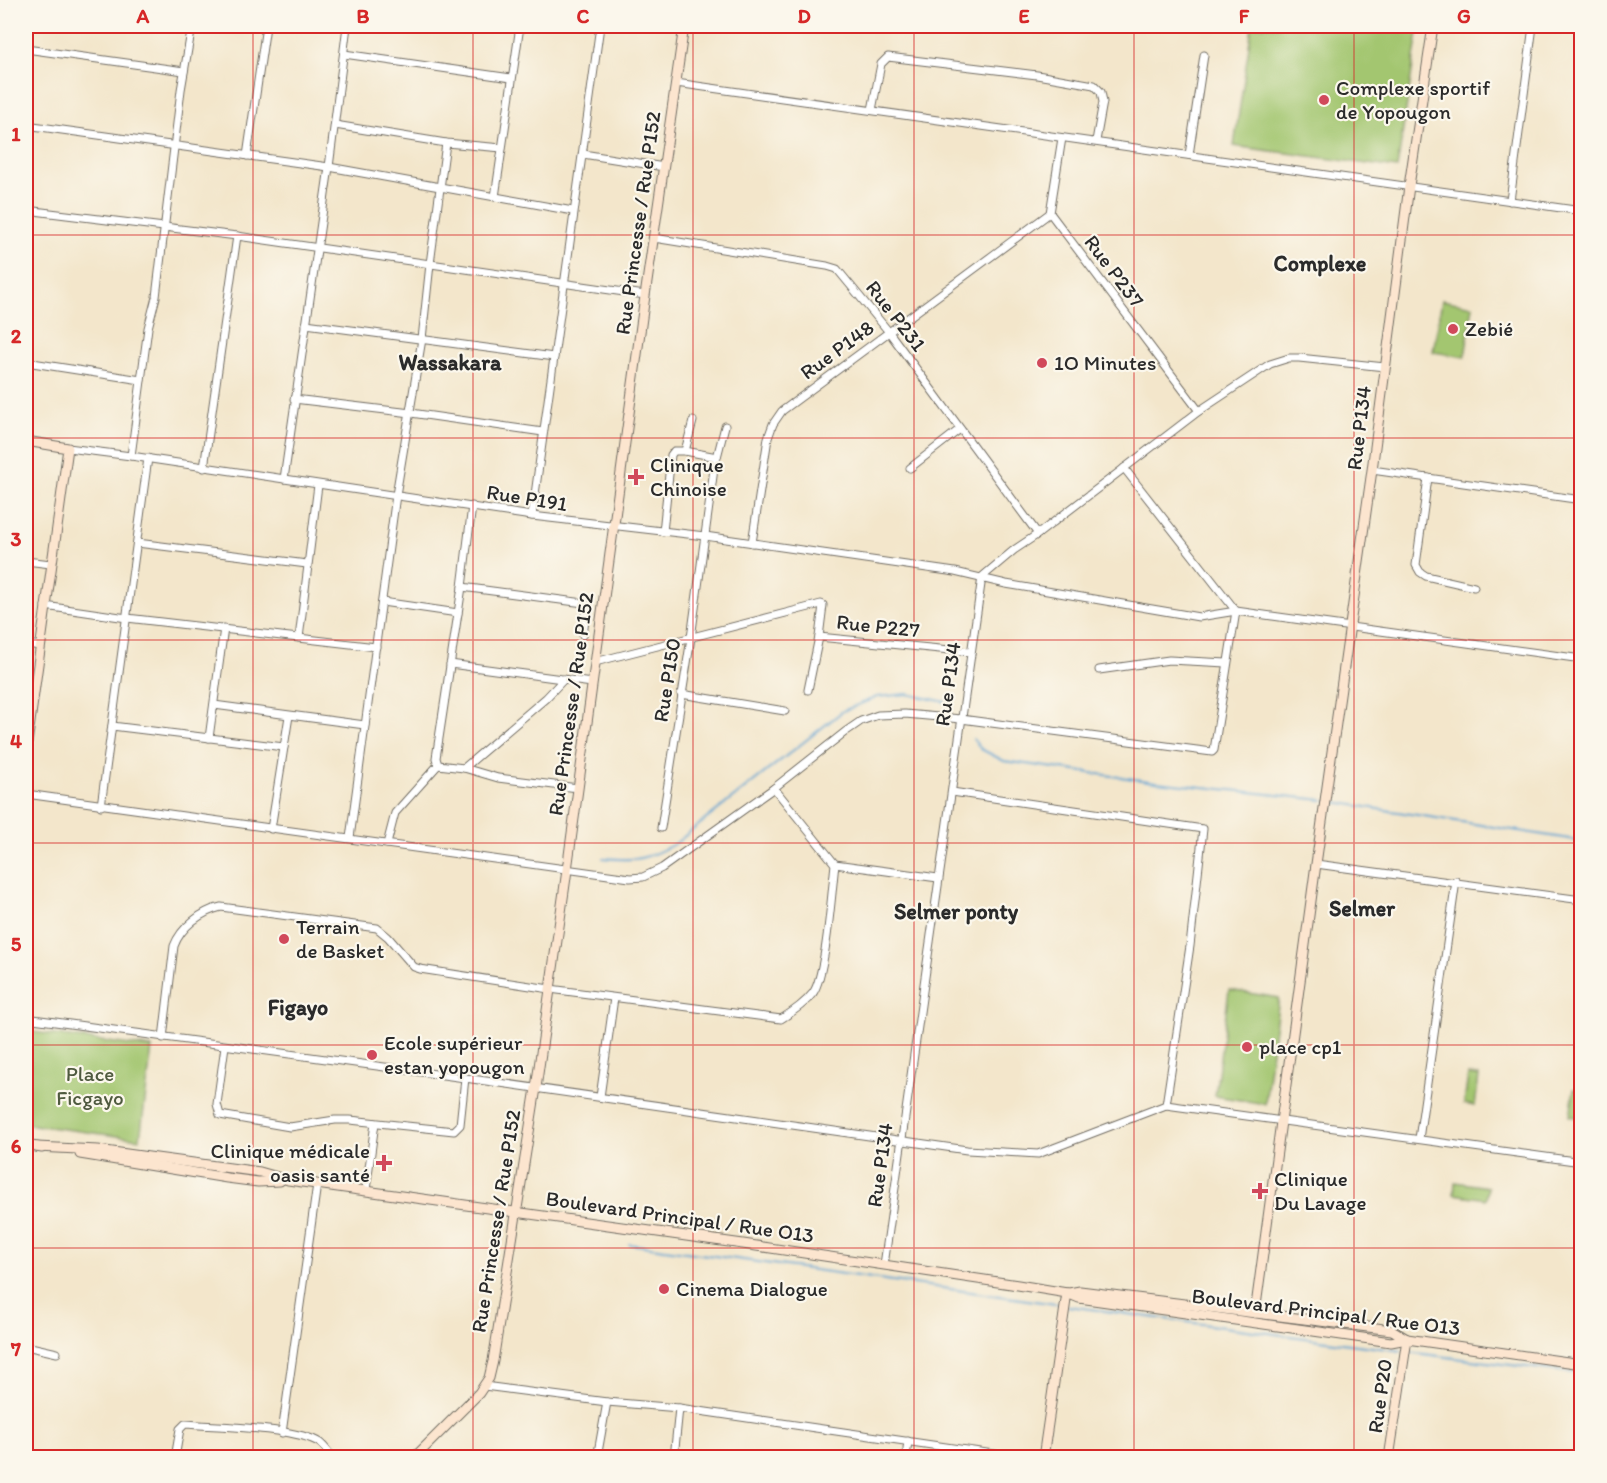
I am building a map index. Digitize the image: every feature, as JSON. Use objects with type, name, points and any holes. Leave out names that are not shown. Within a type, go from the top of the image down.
[{"type":"street","points":[[131,456],[148,328],[156,297],[184,71],[192,26]]},
{"type":"street","points":[[247,156],[266,26]]},
{"type":"street","points":[[284,478],[347,26]]},
{"type":"street","points":[[495,197],[520,26]]},
{"type":"street","points":[[532,516],[600,26]]},
{"type":"street","name":"Rue Princesse / Rue P152","points":[[484,1386],[489,1378],[493,1361],[536,1088],[684,26]]},
{"type":"street","name":"Rue P134","points":[[1255,1313],[1409,186],[1433,26]]},
{"type":"street","points":[[1510,201],[1533,26]]},
{"type":"street","points":[[26,50],[184,71]]},
{"type":"street","points":[[344,54],[511,78]]},
{"type":"street","points":[[1189,155],[1204,55]]},
{"type":"street","points":[[872,111],[881,64],[888,57],[1037,75],[1094,85],[1101,92],[1102,102],[1096,141]]},
{"type":"street","points":[[676,83],[1581,210]]},
{"type":"street","points":[[26,125],[329,167],[573,211]]},
{"type":"street","points":[[335,125],[446,143],[502,148]]},
{"type":"street","points":[[1050,213],[1062,138]]},
{"type":"street","points":[[350,838],[396,495],[422,339],[446,143]]},
{"type":"street","points":[[583,154],[664,167]]},
{"type":"street","points":[[26,210],[237,236],[645,295]]},
{"type":"street","name":"Rue P148","points":[[752,543],[768,438],[773,424],[782,411],[1050,213]]},
{"type":"street","name":"Rue P237","points":[[1050,213],[1199,411]]},
{"type":"street","points":[[204,468],[237,236]]},
{"type":"street","name":"Rue P231","points":[[654,238],[837,269],[889,332],[1038,534]]},
{"type":"street","points":[[306,324],[554,357]]},
{"type":"street","name":"Rue P134","points":[[884,1265],[982,578],[1014,550],[1199,411],[1270,364],[1289,358],[1385,367]]},
{"type":"street","points":[[26,362],[141,380]]},
{"type":"street","points":[[294,399],[543,432]]},
{"type":"street","points":[[686,451],[693,421]]},
{"type":"street","name":"Rue P150","points":[[661,828],[717,457],[725,426]]},
{"type":"street","points":[[910,468],[960,429]]},
{"type":"street","points":[[26,441],[68,448],[26,751]]},
{"type":"street","name":"Rue P191","points":[[68,448],[532,516],[705,536],[982,578],[1199,616],[1236,611],[1581,659]]},
{"type":"street","points":[[663,532],[671,455],[674,451],[686,451],[717,457]]},
{"type":"street","points":[[101,806],[148,458]]},
{"type":"street","points":[[26,794],[630,878],[654,873],[774,788],[861,721],[878,715],[905,714],[961,719],[1212,752],[1236,611],[1124,468]]},
{"type":"street","points":[[1372,470],[1581,501]]},
{"type":"street","points":[[1428,478],[1416,565],[1426,576],[1474,587]]},
{"type":"street","points":[[299,638],[318,485]]},
{"type":"street","points":[[438,765],[436,758],[472,506]]},
{"type":"street","points":[[137,543],[308,564]]},
{"type":"street","points":[[26,561],[51,564]]},
{"type":"street","points":[[462,587],[584,603],[587,606],[583,635]]},
{"type":"street","points":[[382,602],[458,613]]},
{"type":"street","points":[[595,662],[821,604],[823,605],[819,637],[807,690]]},
{"type":"street","points":[[45,606],[127,618],[376,647]]},
{"type":"street","points":[[209,738],[224,628]]},
{"type":"street","name":"Rue P227","points":[[819,637],[970,652]]},
{"type":"street","points":[[26,644],[40,646]]},
{"type":"street","points":[[1099,670],[1169,660],[1227,663]]},
{"type":"street","points":[[450,664],[592,682]]},
{"type":"street","points":[[464,768],[546,698],[564,679]]},
{"type":"street","points":[[681,694],[785,711]]},
{"type":"street","points":[[214,705],[365,724]]},
{"type":"street","points":[[271,829],[289,716]]},
{"type":"street","points":[[112,726],[284,747]]},
{"type":"street","points":[[438,765],[464,768],[498,778],[578,788]]},
{"type":"street","points":[[387,844],[395,813],[438,765]]},
{"type":"street","points":[[774,788],[835,864],[938,878]]},
{"type":"street","points":[[952,792],[1203,829],[1166,1105]]},
{"type":"street","points":[[164,1038],[174,946],[178,935],[207,912],[221,907],[377,928],[414,967],[420,969],[614,998],[781,1019],[810,996],[816,987],[822,966],[835,864]]},
{"type":"street","points":[[1316,864],[1456,881],[1581,900]]},
{"type":"street","points":[[1419,1139],[1456,881]]},
{"type":"street","points":[[600,1097],[614,998]]},
{"type":"street","points":[[26,1018],[967,1150],[1038,1154],[1166,1105],[1581,1162]]},
{"type":"street","points":[[225,1046],[217,1104],[220,1115],[290,1127],[335,1120],[454,1131],[460,1125],[465,1078]]},
{"type":"street","points":[[366,1190],[375,1123]]},
{"type":"street","name":"Boulevard Principal / Rue O13","points":[[26,1145],[227,1178],[258,1182],[288,1180],[366,1190],[1066,1293],[1080,1292],[1392,1330],[1407,1339]]},
{"type":"street","points":[[282,1432],[317,1184]]},
{"type":"street","points":[[1043,1458],[1066,1293]]},
{"type":"street","name":"Boulevard Principal / Rue O13","points":[[1066,1293],[1079,1299],[1391,1342],[1407,1339],[1581,1364]]},
{"type":"street","name":"Rue P20","points":[[1389,1458],[1407,1339]]},
{"type":"street","points":[[26,1346],[57,1353]]},
{"type":"street","points":[[415,1457],[484,1386],[607,1402],[679,1408],[1021,1458]]},
{"type":"street","points":[[597,1458],[607,1402]]},
{"type":"street","points":[[674,1458],[679,1408]]},
{"type":"street","points":[[175,1458],[180,1429],[185,1425],[297,1434],[316,1441],[333,1458]]},
{"type":"street","points":[[906,1458],[909,1441]]},
{"type":"street","points":[[415,1457],[426,1458]]},
{"type":"green space","name":"Complexe sportif de Yopougon","points":[[1252,26],[1419,26],[1397,168],[1234,146]]},
{"type":"green space","name":"Zebié","points":[[1442,300],[1473,306],[1465,357],[1433,352]]},
{"type":"green space","name":"place cp1","points":[[1229,990],[1279,998],[1265,1104],[1215,1096]]},
{"type":"green space","name":"Place Ficgayo","points":[[26,1031],[152,1048],[140,1139],[26,1124]]},
{"type":"green space","points":[[1468,1075],[1479,1076],[1475,1106],[1464,1104]]},
{"type":"green space","points":[[1574,1089],[1581,1090],[1581,1118],[1570,1116]]},
{"type":"green space","points":[[1455,1182],[1488,1187],[1486,1199],[1454,1194]]},
{"type":"waterway","points":[[603,858],[641,858],[676,843],[843,711],[877,697],[907,694],[946,702]]},
{"type":"waterway","points":[[973,739],[981,749],[1004,761],[1156,782],[1323,800]]},
{"type":"waterway","points":[[1328,801],[1582,841]]},
{"type":"waterway","points":[[629,1244],[1063,1305]]},
{"type":"waterway","points":[[1068,1306],[1402,1351]]},
{"type":"waterway","points":[[1407,1352],[1582,1374]]},
{"type":"place","name":"Complexe sportif de Yopougon","points":[[1324,100]]},
{"type":"place","name":"Zebié","points":[[1453,329]]},
{"type":"place","name":"1O Minutes","points":[[1042,363]]},
{"type":"place","name":"Clinique Chinoise","points":[[636,477]]},
{"type":"place","name":"Terrain de Basket","points":[[284,939]]},
{"type":"place","name":"place cp1","points":[[1247,1047]]},
{"type":"place","name":"Ecole supérieur estan yopougon","points":[[372,1055]]},
{"type":"place","name":"Clinique médicale oasis santé","points":[[384,1163]]},
{"type":"place","name":"Clinique Du Lavage","points":[[1260,1191]]},
{"type":"place","name":"Cinema Dialogue","points":[[664,1289]]},
{"type":"district","name":"Complexe","points":[[1320,263]]},
{"type":"district","name":"Wassakara","points":[[450,362]]},
{"type":"district","name":"Selmer","points":[[1362,908]]},
{"type":"district","name":"Selmer ponty","points":[[956,911]]},
{"type":"district","name":"Figayo","points":[[298,1007]]}]
